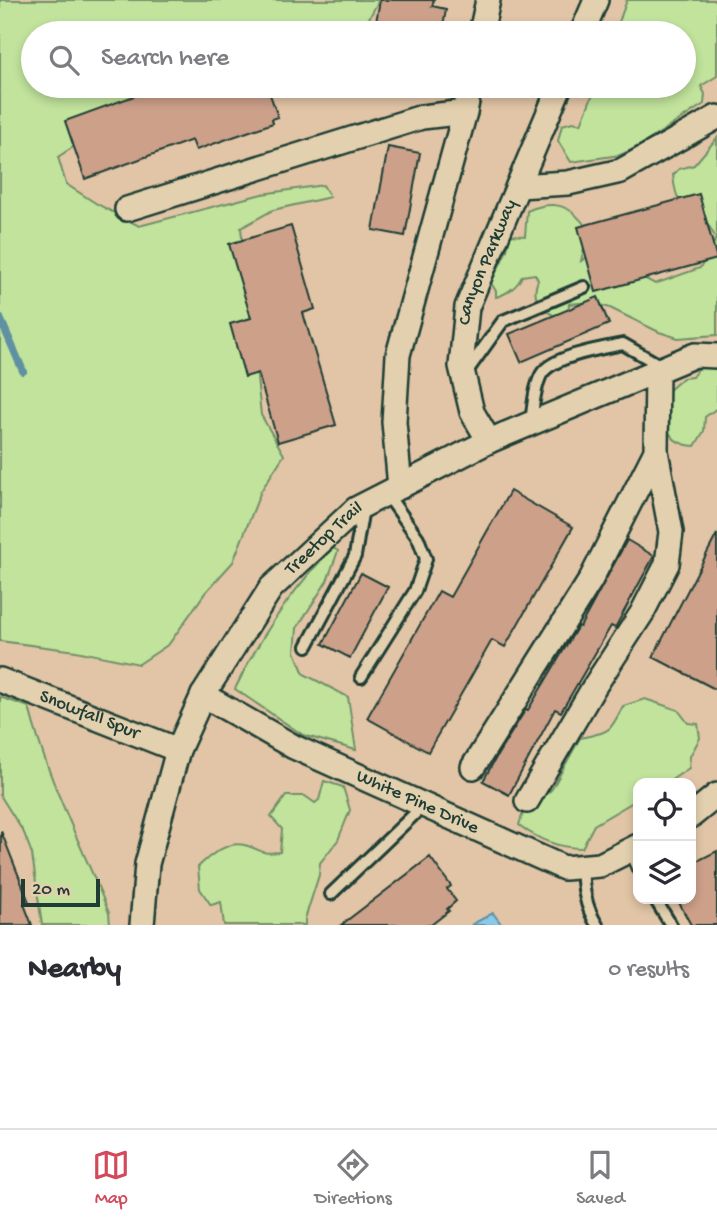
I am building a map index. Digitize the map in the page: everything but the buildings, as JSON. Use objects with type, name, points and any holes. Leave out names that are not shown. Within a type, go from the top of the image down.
[{"type":"street","points":[[484,21],[488,0]]},
{"type":"street","points":[[587,21],[596,0]]},
{"type":"street","points":[[393,490],[398,355],[468,98]]},
{"type":"street","name":"Canyon Parkway","points":[[489,441],[472,412],[461,366],[467,307],[555,98]]},
{"type":"street","points":[[127,209],[422,117],[465,112]]},
{"type":"street","points":[[518,186],[568,183],[621,171],[717,117]]},
{"type":"street","name":"Treetop Trail","points":[[142,925],[147,864],[178,750],[203,695],[271,588],[363,505],[489,441],[695,355],[717,356]]},
{"type":"street","points":[[527,801],[594,687],[642,613],[667,564],[671,532],[656,450],[661,370]]},
{"type":"street","points":[[473,767],[590,580],[656,450]]},
{"type":"street","name":"Snowfall Spur","points":[[0,680],[178,750]]},
{"type":"street","name":"White Pine Drive","points":[[203,695],[294,747],[564,868],[600,865],[633,856]]},
{"type":"street","points":[[696,812],[717,794]]},
{"type":"lane","points":[[463,376],[503,321],[584,287]]},
{"type":"lane","points":[[531,424],[536,389],[543,372],[572,355],[623,344],[661,370]]},
{"type":"lane","points":[[361,677],[415,591],[426,559],[393,490]]},
{"type":"lane","points":[[307,646],[355,556],[363,505]]},
{"type":"lane","points":[[331,894],[424,805]]},
{"type":"lane","points":[[582,867],[584,895],[597,925]]},
{"type":"lane","points":[[659,904],[671,925]]},
{"type":"green space","points":[[0,0],[379,0],[368,21],[21,21],[21,98],[134,98],[120,116],[58,157],[66,184],[97,204],[139,226],[262,194],[323,185],[330,197],[273,210],[241,228],[261,415],[284,455],[261,491],[233,562],[205,593],[169,644],[139,664],[76,651],[0,641]]},
{"type":"green space","points":[[627,0],[717,0],[717,76],[701,86],[705,94],[704,104],[638,147],[620,155],[571,162],[558,141],[562,125],[573,122],[581,124],[591,98],[696,98],[696,21],[619,21]]},
{"type":"green space","points":[[717,138],[717,335],[678,338],[592,302],[569,304],[568,315],[563,320],[540,305],[536,294],[538,280],[535,274],[522,276],[512,289],[496,297],[491,283],[507,250],[510,235],[525,236],[527,211],[546,205],[569,210],[588,230],[581,261],[595,252],[655,284],[700,268],[716,238],[706,221],[691,215],[681,205],[673,175],[679,169],[694,165]]},
{"type":"green space","points":[[717,367],[717,408],[705,417],[704,431],[695,446],[684,444],[671,435],[668,428],[667,392],[683,378],[692,377],[699,368]]},
{"type":"green space","points":[[333,548],[338,551],[327,581],[297,628],[295,652],[304,674],[348,697],[356,750],[303,735],[235,689],[278,614]]},
{"type":"green space","points":[[0,697],[29,707],[45,760],[109,913],[110,925],[42,925],[32,854],[24,833],[0,795]]},
{"type":"green space","points":[[645,699],[678,710],[688,723],[698,724],[700,738],[690,756],[689,768],[674,778],[633,778],[633,802],[594,825],[582,848],[548,842],[519,825],[527,801],[552,789],[580,738],[608,730],[623,706]]},
{"type":"green space","points":[[324,781],[343,787],[350,810],[338,840],[320,863],[305,925],[224,925],[221,902],[211,905],[200,889],[198,867],[227,846],[241,844],[265,853],[280,852],[282,829],[271,817],[286,796],[305,796],[315,803],[319,800]]},
{"type":"water","points":[[493,913],[502,925],[471,925]]},
{"type":"waterway","points":[[0,318],[23,371]]}]
